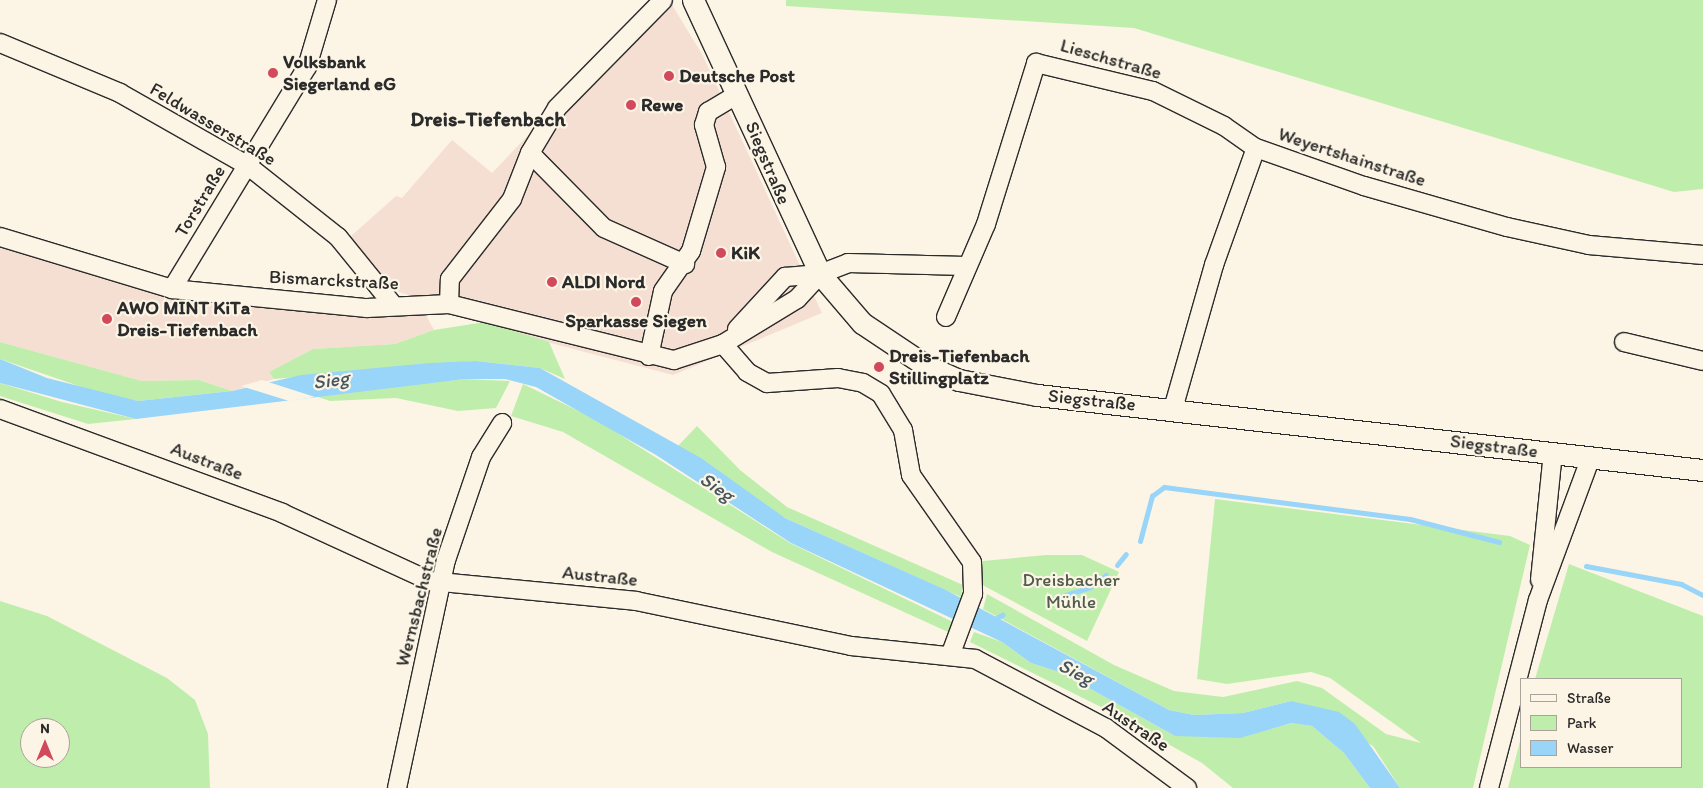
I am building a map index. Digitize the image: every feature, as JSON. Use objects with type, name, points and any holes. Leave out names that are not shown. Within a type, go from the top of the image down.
[{"type":"main road","name":"Siegstraße","points":[[700,3],[738,94],[820,274],[862,323],[890,345],[960,380],[1037,394],[1703,470]]},
{"type":"street","name":"Torstraße","points":[[172,289],[307,67],[327,0]]},
{"type":"street","points":[[449,304],[450,279],[512,199],[530,153],[557,108],[663,0]]},
{"type":"street","name":"Feldwasserstraße","points":[[0,43],[120,93],[246,165],[338,237],[394,306]]},
{"type":"street","name":"Lieschstraße","points":[[946,317],[966,266],[986,224],[1036,63],[1154,90],[1224,126],[1256,148]]},
{"type":"street","points":[[649,356],[663,291],[686,264],[716,167],[704,125],[708,112],[738,94]]},
{"type":"street","name":"Weyertshainstraße","points":[[1173,409],[1214,265],[1256,148],[1364,186],[1507,227],[1589,245],[1703,255]]},
{"type":"street","points":[[530,153],[604,228],[686,264]]},
{"type":"street","name":"Bismarckstraße","points":[[0,237],[172,289],[367,308],[449,304],[649,356],[674,360],[723,344],[797,299],[820,274]]},
{"type":"street","points":[[820,274],[848,263],[966,266]]},
{"type":"street","name":"Bismarckstraße","points":[[723,344],[785,277],[820,274]]},
{"type":"street","points":[[1624,342],[1703,362]]},
{"type":"street","points":[[723,344],[747,372],[767,383],[838,378],[863,383],[881,394],[902,430],[911,474],[966,551],[975,581],[961,634],[950,656]]},
{"type":"street","name":"Austraße","points":[[0,409],[185,474],[430,581],[636,600],[851,646],[975,659],[1106,728],[1188,788]]},
{"type":"street","name":"Wernsbachstraße","points":[[396,788],[444,582],[446,560],[481,457],[502,423]]},
{"type":"street","points":[[1538,600],[1554,453]]},
{"type":"street","points":[[1490,786],[1538,600],[1591,457]]},
{"type":"shaded area","points":[[657,0],[669,0],[702,54],[822,313],[673,375],[516,334],[394,290],[350,237],[396,196],[402,198],[452,140],[492,173]]},
{"type":"shaded area","points":[[0,244],[214,298],[424,312],[434,330],[395,344],[313,349],[269,372],[274,379],[232,391],[199,380],[142,381],[0,342]]},
{"type":"green space","points":[[786,0],[1703,0],[1703,189],[1674,192],[1134,28],[786,6]]},
{"type":"green space","points":[[485,322],[549,342],[565,379],[540,368],[476,361],[274,379],[269,372],[313,349],[395,344],[434,330]]},
{"type":"green space","points":[[0,342],[142,381],[199,380],[232,391],[138,401],[108,396],[0,359]]},
{"type":"green space","points":[[465,379],[510,381],[496,408],[458,411],[396,398],[330,401],[312,395]]},
{"type":"green space","points":[[0,383],[62,402],[136,419],[88,424],[0,396]]},
{"type":"green space","points":[[523,384],[597,420],[790,543],[953,622],[951,629],[948,632],[772,552],[563,432],[511,416]]},
{"type":"green space","points":[[697,426],[740,470],[787,507],[963,585],[961,597],[783,517],[678,446]]},
{"type":"green space","points":[[1215,499],[1510,536],[1530,545],[1473,788],[1400,788],[1373,746],[1291,701],[1243,713],[1194,715],[1169,710],[983,609],[987,594],[1114,665],[1174,691],[1223,697],[1297,681],[1322,688],[1386,734],[1421,743],[1330,678],[1311,672],[1227,684],[1197,679]]},
{"type":"green space","name":"Dreisbacher Mühle","points":[[1046,555],[1082,555],[1119,572],[1087,641],[975,581],[972,562]]},
{"type":"green space","points":[[1569,564],[1703,616],[1703,788],[1508,788],[1520,741],[1520,768],[1683,768],[1683,678],[1535,678]]},
{"type":"green space","points":[[0,601],[47,616],[167,678],[195,700],[208,734],[210,788],[0,788]]},
{"type":"green space","points":[[974,632],[1002,642],[1031,663],[1062,673],[1175,736],[1270,729],[1293,723],[1312,726],[1344,753],[1370,788],[1233,788],[1202,763],[1107,710],[970,642]]},
{"type":"water","name":"Sieg","points":[[0,359],[47,378],[138,401],[232,391],[301,375],[430,363],[476,361],[540,368],[701,458],[785,518],[946,590],[1169,710],[1194,715],[1243,713],[1291,701],[1339,712],[1355,724],[1400,788],[1370,788],[1344,753],[1312,726],[1292,723],[1240,738],[1175,736],[1062,673],[1031,663],[1002,642],[791,543],[656,455],[536,387],[505,379],[465,379],[136,419],[0,383]]},
{"type":"pier","points":[[262,380],[315,397],[289,401],[241,386]]},
{"type":"waterway","points":[[1140,541],[1152,496],[1164,487],[1410,519],[1499,542]]},
{"type":"waterway","points":[[1117,565],[1126,554]]},
{"type":"waterway","points":[[1586,566],[1681,584],[1703,595]]},
{"type":"waterway","points":[[1047,601],[1090,587],[1106,575]]},
{"type":"waterway","points":[[991,621],[1002,615]]},
{"type":"place","name":"Volksbank Siegerland eG","points":[[273,73]]},
{"type":"place","name":"Deutsche Post","points":[[669,76]]},
{"type":"place","name":"Rewe","points":[[631,105]]},
{"type":"place","name":"KiK","points":[[721,253]]},
{"type":"place","name":"ALDI Nord","points":[[552,282]]},
{"type":"place","name":"Sparkasse Siegen","points":[[636,302]]},
{"type":"place","name":"AWO MINT KiTa Dreis-Tiefenbach","points":[[107,319]]},
{"type":"place","name":"Dreis-Tiefenbach Stillingplatz","points":[[879,367]]},
{"type":"district","name":"Dreis-Tiefenbach","points":[[488,119]]}]
